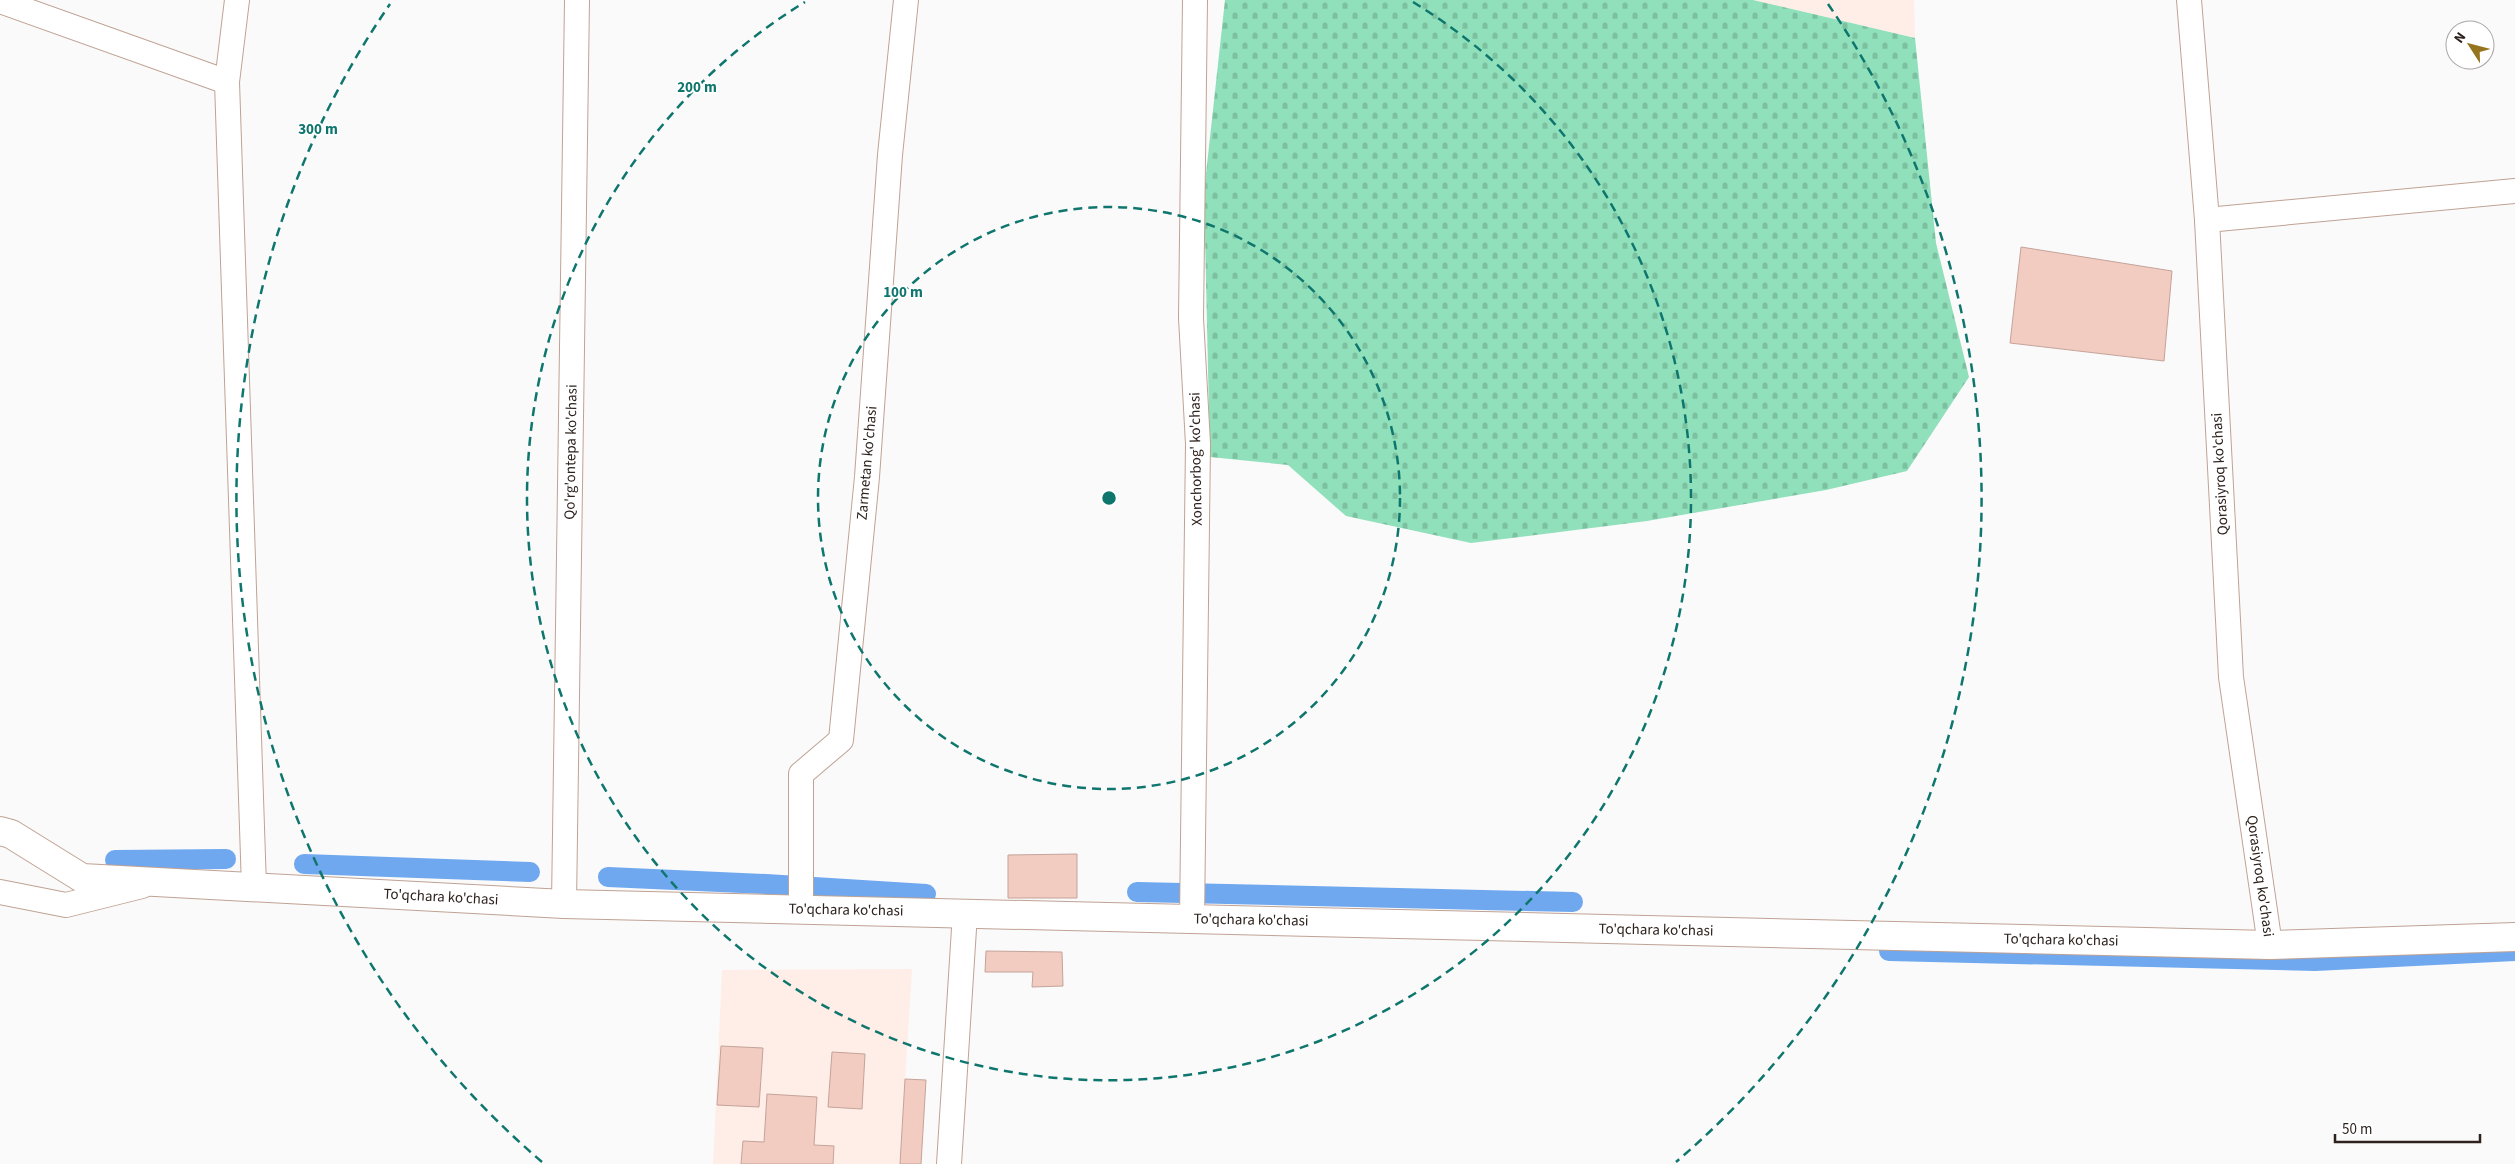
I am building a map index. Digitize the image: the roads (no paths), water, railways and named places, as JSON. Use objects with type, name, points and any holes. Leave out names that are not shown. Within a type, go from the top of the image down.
[{"type":"street","points":[[238,0],[227,82],[254,887]]},
{"type":"street","name":"Qo'rg'ontepa ko'chasi","points":[[564,904],[578,0]]},
{"type":"street","name":"Zarmetan ko'chasi","points":[[802,910],[801,774],[841,740],[867,476],[890,155],[906,0]]},
{"type":"street","name":"Xonchorbog' ko'chasi","points":[[1192,919],[1198,444],[1191,318],[1196,0]]},
{"type":"street","name":"Qorasiyroq ko'chasi","points":[[2189,0],[2207,220],[2231,677],[2270,945]]},
{"type":"street","points":[[0,1],[227,82]]},
{"type":"street","points":[[2207,220],[2515,191]]},
{"type":"street","name":"To'qchara ko'chasi","points":[[0,831],[12,834],[82,878],[564,904],[2270,945],[2515,937]]},
{"type":"street","points":[[0,892],[66,905],[156,882]]},
{"type":"street","points":[[949,1164],[965,913]]},
{"type":"waterway","points":[[115,860],[226,859]]},
{"type":"waterway","points":[[304,864],[530,872]]},
{"type":"waterway","points":[[608,877],[926,894]]},
{"type":"waterway","points":[[1137,892],[1573,902]]},
{"type":"waterway","points":[[1889,951],[2315,961],[2515,951]]}]
